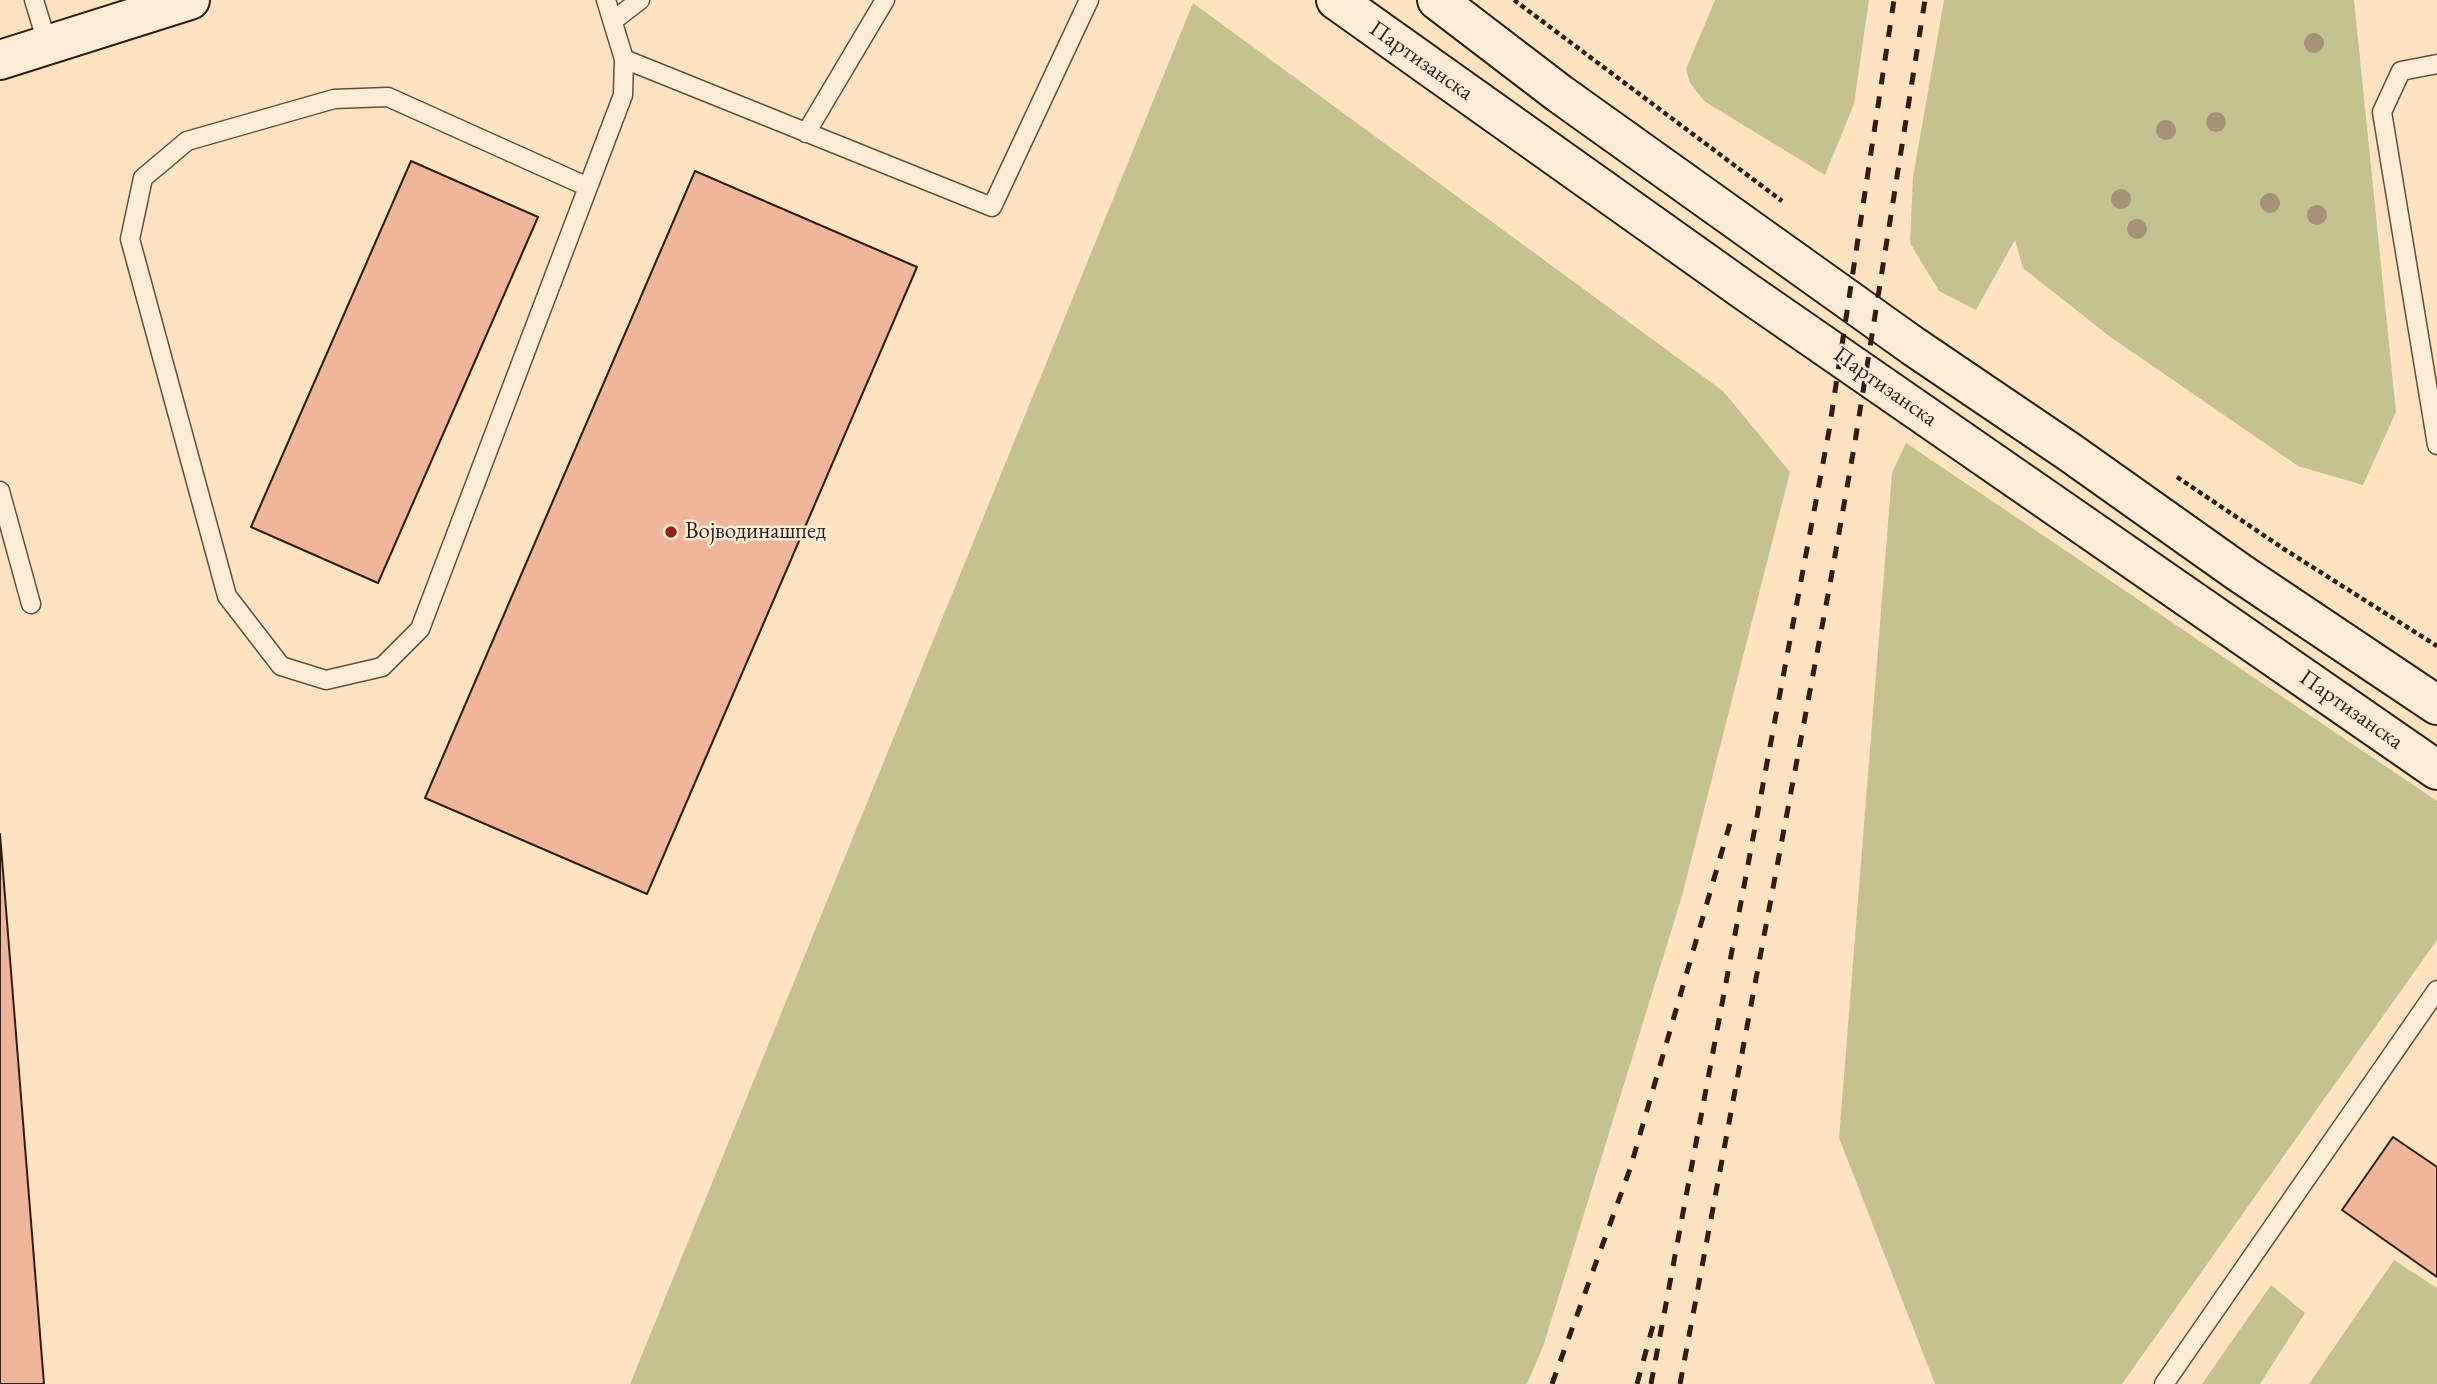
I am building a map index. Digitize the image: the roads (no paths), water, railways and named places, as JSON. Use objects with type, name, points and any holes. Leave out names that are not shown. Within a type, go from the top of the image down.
[{"type":"main road","points":[[0,60],[190,0]]},
{"type":"main road","name":"Партизанска","points":[[1335,0],[1748,293],[2437,769]]},
{"type":"main road","points":[[1437,0],[1560,94],[1913,346],[2068,451],[2240,573],[2437,705]]},
{"type":"lane","points":[[34,0],[48,46]]},
{"type":"lane","points":[[588,187],[388,97],[334,99],[187,141],[143,178],[130,239],[228,596],[281,666],[326,680],[382,667],[420,629],[624,95],[624,59],[606,0]]},
{"type":"lane","points":[[614,20],[639,0]]},
{"type":"lane","points":[[806,133],[885,0]]},
{"type":"lane","points":[[624,59],[992,207],[1088,0]]},
{"type":"lane","points":[[2437,64],[2401,71],[2382,112],[2437,445]]},
{"type":"lane","points":[[0,491],[31,604]]},
{"type":"lane","points":[[2165,1384],[2437,990]]},
{"type":"railway","points":[[1651,1384],[1829,431],[1894,0]]},
{"type":"railway","points":[[1680,1384],[1830,584],[1925,0]]},
{"type":"railway","points":[[1552,1384],[1630,1169],[1733,813]]},
{"type":"railway","points":[[1637,1384],[1655,1318]]},
{"type":"place","name":"Војводинашпед","points":[[671,532]]}]
